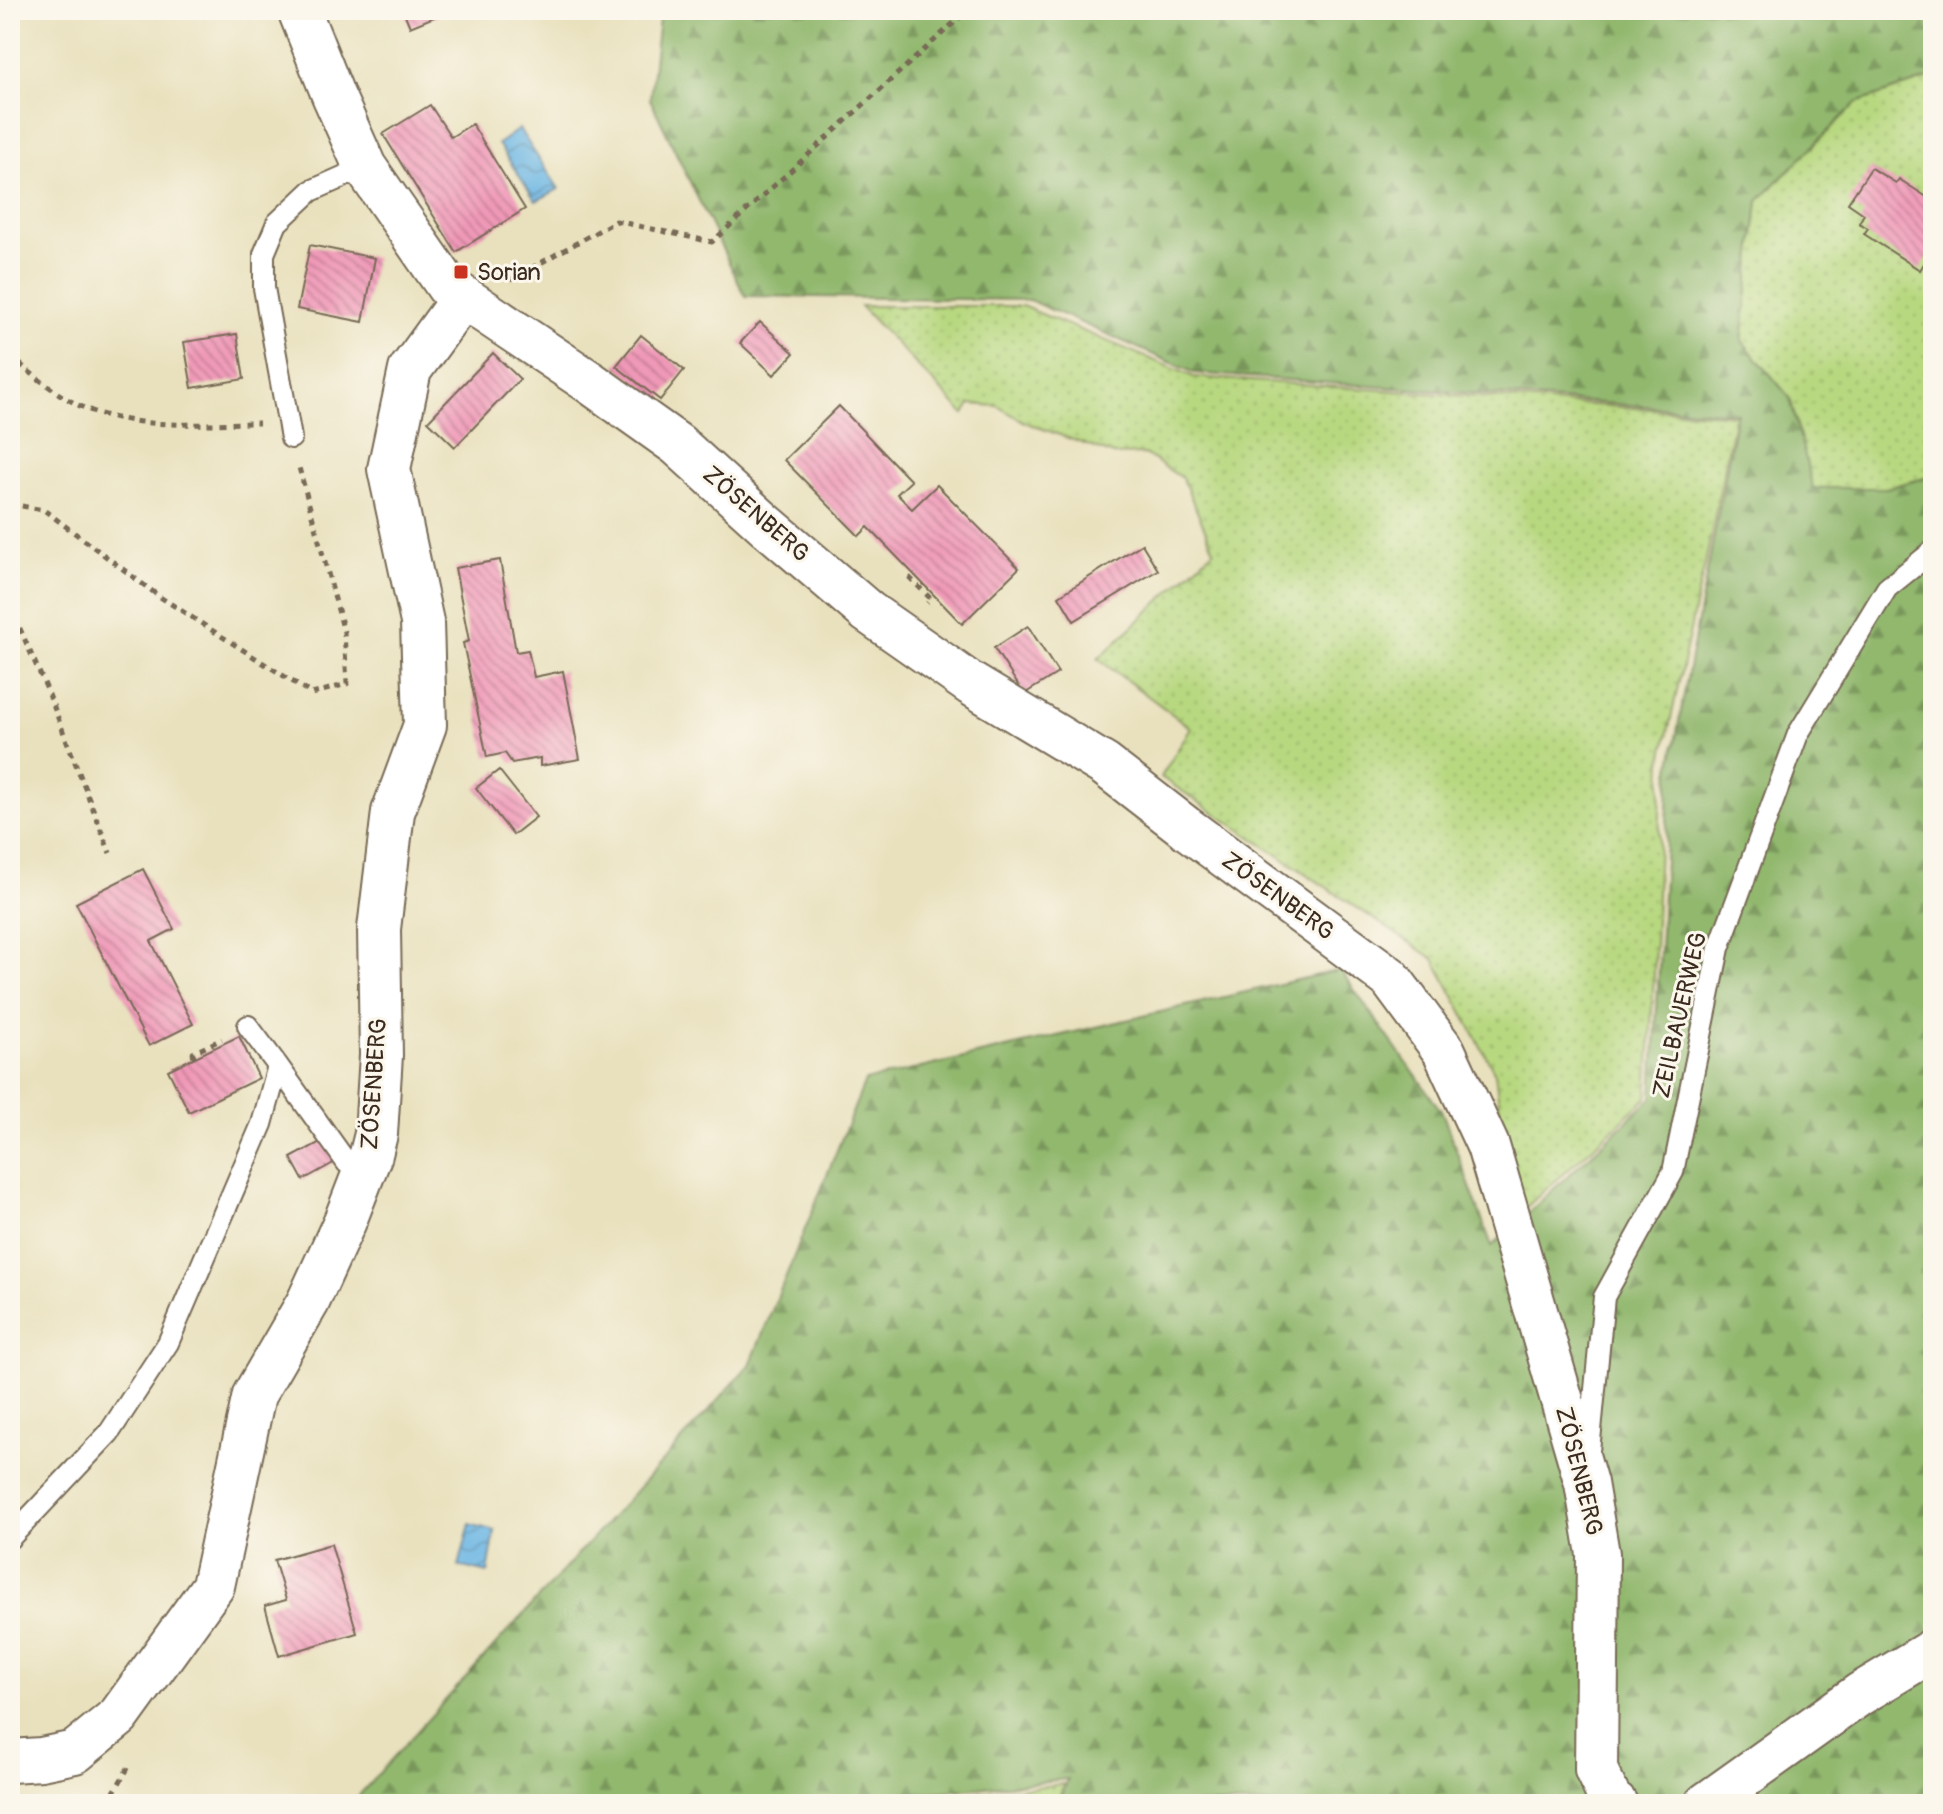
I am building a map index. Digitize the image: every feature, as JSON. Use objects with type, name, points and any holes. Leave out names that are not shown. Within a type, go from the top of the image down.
[{"type":"street","name":"ZÖSENBERG","points":[[299,10],[365,167],[448,287],[678,445],[868,612],[971,684],[1105,765],[1390,978],[1444,1051],[1488,1146],[1586,1483],[1598,1554],[1596,1770],[1611,1801],[1616,1804]]},
{"type":"street","name":"ZÖSENBERG","points":[[10,1761],[75,1752],[119,1716],[213,1586],[254,1395],[308,1302],[368,1162],[376,1134],[381,1055],[379,929],[393,812],[425,725],[422,622],[389,469],[410,370],[466,299]]},
{"type":"street","points":[[1706,1804],[1860,1694],[1933,1650]]},
{"type":"lane","points":[[289,430],[264,288],[264,254],[277,223],[311,191],[365,167]]},
{"type":"lane","name":"ZEILBAUERWEG","points":[[1586,1483],[1604,1297],[1673,1172],[1719,948],[1792,748],[1887,588],[1933,551]]},
{"type":"lane","points":[[248,1026],[347,1163],[358,1169],[368,1162]]},
{"type":"lane","points":[[10,1538],[109,1433],[168,1343],[262,1124],[278,1066]]},
{"type":"path","points":[[466,299],[616,221],[712,242],[968,10]]},
{"type":"path","points":[[10,356],[53,389],[91,410],[119,418],[159,424],[289,430],[344,632],[347,684],[312,694],[160,597],[44,510],[10,504]]},
{"type":"path","points":[[10,606],[48,692],[110,853]]},
{"type":"green space","points":[[660,10],[1933,10],[1933,77],[1856,103],[1758,201],[1742,341],[1790,398],[1813,488],[1886,488],[1933,476],[1933,1804],[1059,1804],[1068,1779],[813,1804],[351,1804],[750,1365],[865,1081],[1340,970],[1442,1112],[1492,1246],[1652,1098],[1670,769],[1737,413],[1195,373],[1029,300],[745,296],[650,99]]},
{"type":"green space","points":[[1933,77],[1933,476],[1886,488],[1812,488],[1790,398],[1742,341],[1758,201],[1856,103]]},
{"type":"green space","points":[[860,306],[1022,306],[1194,377],[1735,415],[1662,760],[1647,1098],[1523,1210],[1505,1152],[1495,1073],[1434,959],[1161,777],[1191,728],[1098,659],[1214,550],[1183,479],[1145,454],[1114,455],[1027,423],[997,406],[970,404],[964,414]]},
{"type":"green space","points":[[1064,1784],[1056,1804],[871,1804]]},
{"type":"water","points":[[519,129],[559,189],[536,201],[498,144]]},
{"type":"water","points":[[470,1524],[495,1531],[488,1573],[459,1566]]},
{"type":"building","points":[[403,10],[451,10],[410,27]]},
{"type":"building","points":[[430,105],[451,137],[472,124],[525,209],[456,252],[383,134]]},
{"type":"building","points":[[1871,168],[1896,183],[1899,179],[1933,201],[1933,249],[1920,270],[1864,234],[1868,228],[1859,223],[1864,214],[1848,203]]},
{"type":"building","points":[[310,245],[375,258],[363,322],[297,309]]},
{"type":"building","points":[[760,322],[794,353],[774,375],[740,343]]},
{"type":"building","points":[[237,334],[244,379],[192,388],[184,342]]},
{"type":"building","points":[[641,335],[684,370],[660,400],[616,366]]},
{"type":"building","points":[[493,353],[520,379],[455,447],[428,421]]},
{"type":"building","points":[[839,406],[911,481],[897,494],[912,509],[937,485],[1019,568],[962,624],[868,527],[859,536],[784,460]]},
{"type":"building","points":[[1142,544],[1158,570],[1074,621],[1059,596]]},
{"type":"building","points":[[500,560],[516,652],[528,650],[534,677],[563,671],[580,759],[540,766],[540,758],[512,763],[505,753],[487,757],[463,643],[469,641],[455,568]]},
{"type":"building","points":[[1028,626],[1058,673],[1024,694],[994,648]]},
{"type":"building","points":[[499,770],[536,817],[513,835],[476,788]]},
{"type":"building","points":[[143,869],[174,929],[151,941],[193,1024],[149,1046],[76,903]]},
{"type":"building","points":[[239,1036],[259,1078],[189,1112],[168,1070]]},
{"type":"building","points":[[324,1140],[337,1161],[303,1180],[291,1158]]},
{"type":"building","points":[[331,1544],[357,1633],[279,1656],[265,1606],[286,1600],[274,1560]]},
{"type":"place","name":"Sorian","points":[[461,272]]}]
